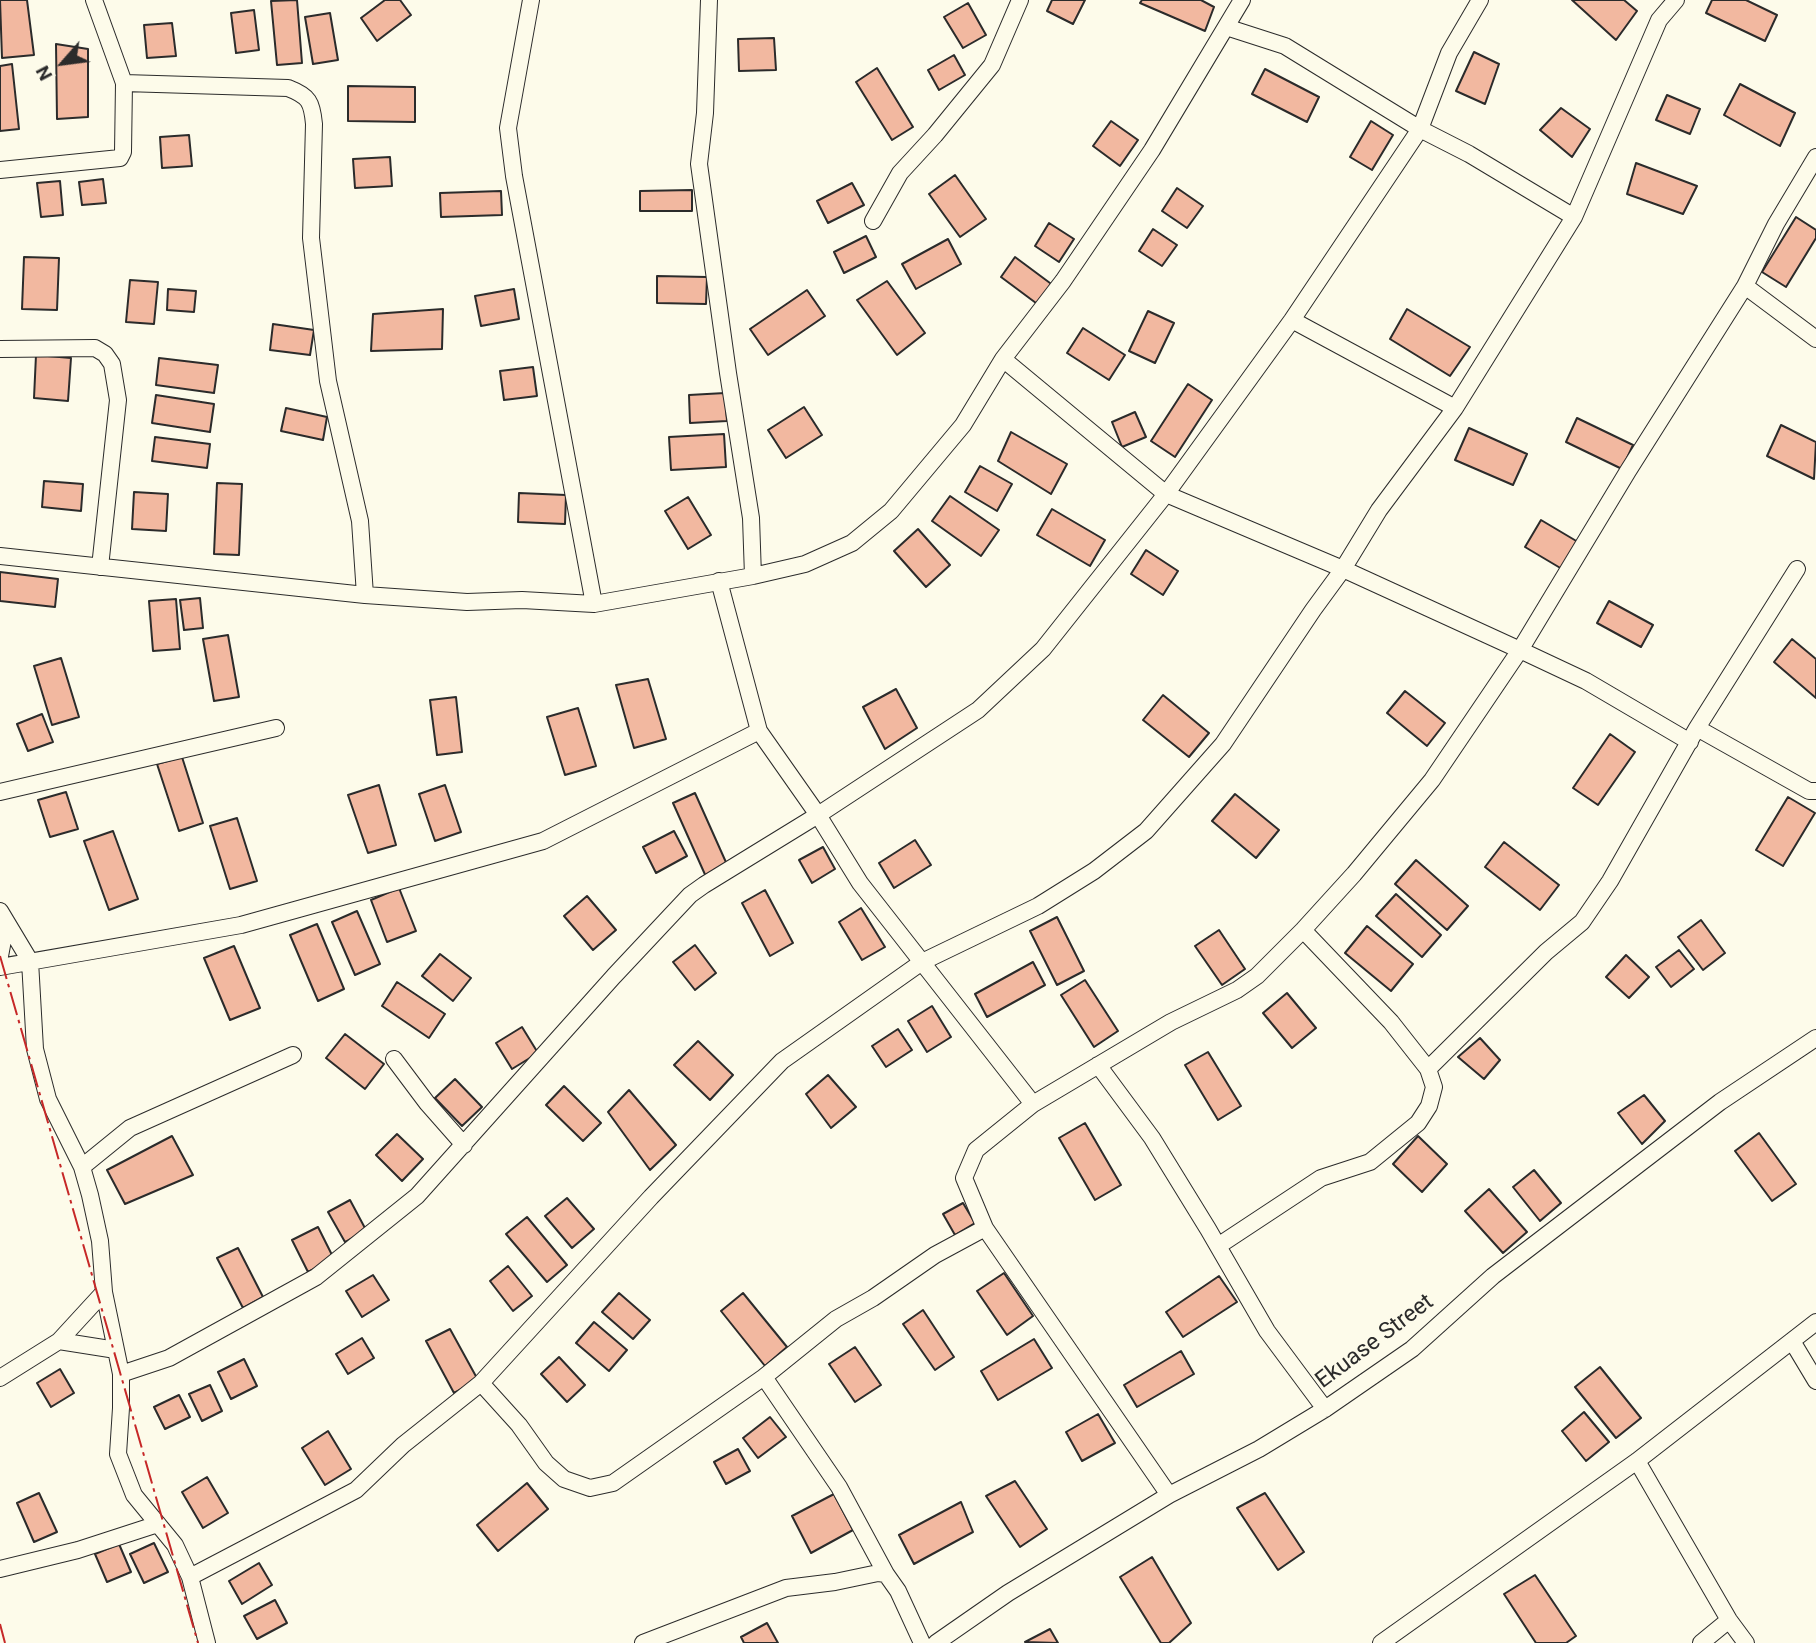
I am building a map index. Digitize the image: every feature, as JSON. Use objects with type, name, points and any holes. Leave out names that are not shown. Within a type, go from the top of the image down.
[{"type":"street","points":[[0,170],[120,158],[124,152],[124,83],[94,0]]},
{"type":"street","points":[[531,0],[508,128],[514,176],[594,604]]},
{"type":"street","points":[[709,0],[705,113],[699,164],[751,518],[753,576]]},
{"type":"street","points":[[873,221],[900,173],[992,65],[1020,0]]},
{"type":"street","points":[[0,556],[365,595],[467,602],[522,600],[594,604],[753,576],[805,564],[852,543],[891,510],[963,425],[1003,359],[1063,281],[1152,150],[1240,0]]},
{"type":"street","points":[[121,1374],[169,1359],[316,1277],[416,1196],[690,895],[978,710],[1044,649],[1166,494],[1292,320],[1420,129],[1449,53],[1480,0]]},
{"type":"street","points":[[190,1577],[356,1490],[403,1445],[481,1383],[651,1197],[782,1061],[922,962],[1038,906],[1094,871],[1146,831],[1223,744],[1343,569],[1379,510],[1455,408],[1574,217],[1659,20],[1676,0]]},
{"type":"street","points":[[1226,27],[1285,46],[1420,129],[1469,154],[1574,217]]},
{"type":"street","points":[[124,83],[288,88],[302,93],[312,106],[314,124],[311,239],[328,381],[360,522],[365,595]]},
{"type":"street","points":[[1169,1495],[985,1228],[964,1178],[968,1166],[976,1150],[1033,1104],[1171,1021],[1237,990],[1257,976],[1354,874],[1432,780],[1520,650],[1628,471],[1745,286],[1776,224],[1816,158]]},
{"type":"street","points":[[1745,286],[1816,339]]},
{"type":"street","points":[[1292,320],[1455,408]]},
{"type":"street","points":[[0,349],[95,348],[105,354],[112,364],[118,400],[100,567]]},
{"type":"street","points":[[1003,359],[1166,494],[1343,569],[1586,681],[1809,792],[1816,791]]},
{"type":"street","points":[[1428,1069],[1546,952],[1583,922],[1610,881],[1693,735],[1797,569]]},
{"type":"street","points":[[719,581],[759,731],[818,815],[860,883],[1033,1104]]},
{"type":"street","points":[[0,792],[276,728]]},
{"type":"street","points":[[0,967],[241,925],[543,841],[759,731]]},
{"type":"street","points":[[3,917],[30,961],[38,1062],[48,1099],[82,1167],[100,1241],[104,1292],[121,1374],[118,1454],[134,1495],[175,1545],[190,1577],[206,1643]]},
{"type":"street","points":[[0,956],[3,917]]},
{"type":"street","points":[[1218,1246],[1321,1178],[1370,1162],[1418,1124],[1429,1106],[1434,1087],[1428,1069],[1391,1023],[1303,930]]},
{"type":"street","name":"Ekuase Street","points":[[936,1643],[1008,1592],[1169,1495],[1259,1449],[1325,1409],[1412,1349],[1493,1276],[1720,1102],[1816,1038]]},
{"type":"street","points":[[82,1167],[130,1128],[293,1055]]},
{"type":"street","points":[[394,1059],[427,1103],[464,1145]]},
{"type":"street","points":[[1098,1065],[1152,1138],[1267,1331],[1325,1409]]},
{"type":"street","points":[[481,1383],[519,1425],[546,1463],[564,1479],[590,1488],[613,1483],[764,1377],[836,1319],[873,1298],[934,1255],[985,1228]]},
{"type":"street","points":[[0,1378],[59,1341],[104,1292]]},
{"type":"street","points":[[1381,1643],[1637,1461],[1816,1322]]},
{"type":"street","points":[[59,1341],[116,1350]]},
{"type":"street","points":[[1792,1341],[1816,1381]]},
{"type":"street","points":[[764,1377],[839,1488],[898,1591],[922,1643]]},
{"type":"street","points":[[1637,1461],[1746,1643]]},
{"type":"street","points":[[0,1569],[78,1550],[158,1524]]},
{"type":"street","points":[[643,1643],[786,1588],[886,1574]]},
{"type":"street","points":[[1701,1643],[1730,1620]]},
{"type":"building","points":[[0,0],[27,0],[34,55],[2,58]]},
{"type":"building","points":[[297,0],[302,63],[277,65],[271,1]]},
{"type":"building","points":[[385,0],[400,0],[411,15],[377,41],[361,18]]},
{"type":"building","points":[[1052,0],[1085,0],[1073,24],[1047,11]]},
{"type":"building","points":[[1142,0],[1201,0],[1214,7],[1205,31],[1140,3]]},
{"type":"building","points":[[1572,0],[1624,0],[1637,11],[1616,40]]},
{"type":"building","points":[[1712,0],[1746,0],[1777,15],[1765,41],[1706,13]]},
{"type":"building","points":[[968,3],[986,35],[963,48],[944,17]]},
{"type":"building","points":[[254,10],[259,50],[236,53],[231,13]]},
{"type":"building","points":[[330,13],[338,60],[313,64],[305,17]]},
{"type":"building","points":[[172,23],[176,56],[147,58],[144,25]]},
{"type":"building","points":[[774,38],[776,70],[739,71],[738,39]]},
{"type":"building","points":[[56,44],[88,49],[88,117],[57,119]]},
{"type":"building","points":[[1474,52],[1499,64],[1485,104],[1456,91]]},
{"type":"building","points":[[954,55],[965,75],[939,90],[928,70]]},
{"type":"building","points":[[12,64],[19,129],[0,131],[0,66]]},
{"type":"building","points":[[877,68],[913,127],[892,140],[856,82]]},
{"type":"building","points":[[1265,69],[1319,97],[1307,122],[1252,94]]},
{"type":"building","points":[[1740,84],[1795,113],[1780,146],[1724,115]]},
{"type":"building","points":[[348,86],[415,87],[415,122],[348,121]]},
{"type":"building","points":[[1667,95],[1700,109],[1690,134],[1656,120]]},
{"type":"building","points":[[1561,108],[1590,129],[1572,157],[1540,130]]},
{"type":"building","points":[[1111,121],[1138,140],[1120,166],[1093,146]]},
{"type":"building","points":[[1371,121],[1393,135],[1372,170],[1350,157]]},
{"type":"building","points":[[189,135],[192,166],[162,168],[160,137]]},
{"type":"building","points":[[390,157],[392,186],[355,188],[353,159]]},
{"type":"building","points":[[1636,163],[1697,186],[1683,214],[1627,194]]},
{"type":"building","points":[[955,175],[986,219],[960,237],[929,194]]},
{"type":"building","points":[[103,179],[106,203],[82,205],[79,182]]},
{"type":"building","points":[[60,181],[63,215],[41,217],[37,183]]},
{"type":"building","points":[[852,183],[864,205],[828,223],[817,201]]},
{"type":"building","points":[[1177,188],[1203,206],[1187,228],[1162,211]]},
{"type":"building","points":[[692,190],[692,211],[640,211],[640,191]]},
{"type":"building","points":[[501,191],[502,215],[441,217],[440,193]]},
{"type":"building","points":[[1796,217],[1816,230],[1816,238],[1786,287],[1762,272]]},
{"type":"building","points":[[1049,223],[1074,239],[1059,262],[1035,246]]},
{"type":"building","points":[[1153,229],[1177,245],[1162,266],[1139,251]]},
{"type":"building","points":[[866,236],[876,257],[844,273],[834,252]]},
{"type":"building","points":[[948,239],[961,264],[916,289],[902,264]]},
{"type":"building","points":[[24,257],[59,258],[57,310],[22,309]]},
{"type":"building","points":[[1015,257],[1054,286],[1040,306],[1001,277]]},
{"type":"building","points":[[657,276],[707,277],[706,304],[657,303]]},
{"type":"building","points":[[130,280],[158,282],[154,324],[126,322]]},
{"type":"building","points":[[887,281],[925,333],[897,355],[857,300]]},
{"type":"building","points":[[168,289],[196,291],[194,312],[167,310]]},
{"type":"building","points":[[514,289],[519,319],[481,326],[475,296]]},
{"type":"building","points":[[807,290],[825,316],[768,355],[750,329]]},
{"type":"building","points":[[443,309],[442,349],[371,351],[373,314]]},
{"type":"building","points":[[1407,309],[1470,347],[1450,376],[1390,339]]},
{"type":"building","points":[[1148,311],[1174,323],[1155,363],[1129,351]]},
{"type":"building","points":[[273,324],[314,330],[310,355],[270,350]]},
{"type":"building","points":[[1083,328],[1125,355],[1109,380],[1067,353]]},
{"type":"building","points":[[36,355],[71,358],[68,401],[34,398]]},
{"type":"building","points":[[159,358],[218,365],[214,393],[156,385]]},
{"type":"building","points":[[533,367],[537,396],[504,400],[500,371]]},
{"type":"building","points":[[1188,384],[1212,400],[1175,457],[1151,441]]},
{"type":"building","points":[[725,393],[727,421],[690,423],[689,395]]},
{"type":"building","points":[[156,395],[214,404],[210,432],[152,423]]},
{"type":"building","points":[[804,407],[822,435],[786,458],[768,430]]},
{"type":"building","points":[[286,408],[327,417],[323,440],[281,431]]},
{"type":"building","points":[[1135,412],[1146,437],[1122,447],[1112,422]]},
{"type":"building","points":[[1577,418],[1633,445],[1622,469],[1566,442]]},
{"type":"building","points":[[1781,425],[1816,442],[1814,479],[1767,456]]},
{"type":"building","points":[[1469,428],[1527,454],[1513,485],[1455,460]]},
{"type":"building","points":[[1011,432],[1067,464],[1051,494],[998,461]]},
{"type":"building","points":[[724,434],[726,467],[671,470],[669,437]]},
{"type":"building","points":[[155,437],[210,444],[207,468],[152,461]]},
{"type":"building","points":[[980,466],[1012,484],[997,511],[965,492]]},
{"type":"building","points":[[44,481],[83,484],[81,511],[42,507]]},
{"type":"building","points":[[217,483],[242,484],[239,555],[214,554]]},
{"type":"building","points":[[134,492],[168,494],[166,531],[132,529]]},
{"type":"building","points":[[519,493],[566,495],[565,524],[518,522]]},
{"type":"building","points":[[950,496],[999,530],[981,556],[932,521]]},
{"type":"building","points":[[688,497],[711,535],[688,549],[665,511]]},
{"type":"building","points":[[1052,509],[1105,540],[1090,566],[1037,535]]},
{"type":"building","points":[[1541,520],[1578,542],[1562,569],[1525,547]]},
{"type":"building","points":[[918,529],[950,565],[926,587],[894,551]]},
{"type":"building","points":[[1146,550],[1178,571],[1163,595],[1131,574]]},
{"type":"building","points":[[0,572],[58,579],[55,607],[0,601]]},
{"type":"building","points":[[200,598],[203,628],[184,630],[180,600]]},
{"type":"building","points":[[176,599],[180,649],[153,651],[149,601]]},
{"type":"building","points":[[1609,601],[1653,625],[1641,647],[1597,623]]},
{"type":"building","points":[[228,635],[239,697],[214,701],[203,639]]},
{"type":"building","points":[[1792,639],[1816,659],[1816,698],[1774,662]]},
{"type":"building","points":[[61,658],[79,717],[52,725],[34,666]]},
{"type":"building","points":[[648,679],[666,739],[634,748],[616,685]]},
{"type":"building","points":[[896,689],[917,728],[885,749],[863,707]]},
{"type":"building","points":[[1405,691],[1445,723],[1427,746],[1387,713]]},
{"type":"building","points":[[1163,695],[1209,733],[1189,757],[1143,720]]},
{"type":"building","points":[[456,697],[462,752],[437,755],[430,700]]},
{"type":"building","points":[[578,708],[596,766],[565,775],[547,717]]},
{"type":"building","points":[[42,714],[53,742],[28,751],[17,724]]},
{"type":"building","points":[[1610,734],[1635,752],[1598,805],[1573,788]]},
{"type":"building","points":[[182,757],[203,823],[179,831],[157,764]]},
{"type":"building","points":[[379,785],[396,845],[368,853],[348,795]]},
{"type":"building","points":[[445,785],[461,832],[435,841],[419,794]]},
{"type":"building","points":[[66,792],[78,829],[50,837],[38,800]]},
{"type":"building","points":[[695,793],[729,869],[707,879],[673,803]]},
{"type":"building","points":[[1235,794],[1279,830],[1256,858],[1212,821]]},
{"type":"building","points":[[1788,797],[1815,813],[1783,866],[1756,850]]},
{"type":"building","points":[[237,818],[257,881],[230,889],[210,826]]},
{"type":"building","points":[[113,831],[138,899],[109,910],[84,841]]},
{"type":"building","points":[[674,831],[687,856],[656,873],[643,847]]},
{"type":"building","points":[[915,840],[931,865],[894,888],[879,863]]},
{"type":"building","points":[[1504,842],[1559,885],[1540,910],[1485,867]]},
{"type":"building","points":[[823,847],[835,869],[812,883],[799,860]]},
{"type":"building","points":[[1416,860],[1468,906],[1447,930],[1395,884]]},
{"type":"building","points":[[399,888],[416,931],[387,942],[371,900]]},
{"type":"building","points":[[765,890],[793,943],[770,956],[742,903]]},
{"type":"building","points":[[1396,894],[1441,935],[1422,957],[1376,916]]},
{"type":"building","points":[[587,896],[616,930],[593,950],[564,916]]},
{"type":"building","points":[[861,908],[885,947],[862,960],[839,922]]},
{"type":"building","points":[[357,911],[380,964],[355,975],[332,922]]},
{"type":"building","points":[[1057,917],[1084,971],[1057,985],[1030,931]]},
{"type":"building","points":[[1701,920],[1725,953],[1703,970],[1678,937]]},
{"type":"building","points":[[317,924],[344,989],[318,1001],[290,935]]},
{"type":"building","points":[[1367,926],[1413,964],[1391,991],[1345,953]]},
{"type":"building","points":[[1219,930],[1245,969],[1222,985],[1195,946]]},
{"type":"building","points":[[695,945],[716,973],[695,990],[673,962]]},
{"type":"building","points":[[234,946],[260,1008],[230,1020],[204,958]]},
{"type":"building","points":[[1679,950],[1694,969],[1671,987],[1656,967]]},
{"type":"building","points":[[440,954],[471,978],[453,1001],[422,976]]},
{"type":"building","points":[[1626,955],[1649,977],[1629,998],[1606,977]]},
{"type":"building","points":[[1033,962],[1045,985],[987,1017],[975,994]]},
{"type":"building","points":[[1085,980],[1118,1031],[1094,1047],[1061,995]]},
{"type":"building","points":[[397,982],[445,1014],[429,1038],[382,1006]]},
{"type":"building","points":[[1287,993],[1316,1028],[1292,1048],[1263,1013]]},
{"type":"building","points":[[932,1006],[951,1037],[927,1052],[908,1021]]},
{"type":"building","points":[[522,1027],[538,1053],[512,1069],[496,1043]]},
{"type":"building","points":[[898,1029],[912,1050],[886,1067],[872,1046]]},
{"type":"building","points":[[345,1034],[384,1064],[365,1089],[326,1058]]},
{"type":"building","points":[[1480,1038],[1500,1060],[1484,1079],[1458,1057]]},
{"type":"building","points":[[698,1041],[733,1075],[710,1100],[674,1065]]},
{"type":"building","points":[[1208,1052],[1241,1106],[1218,1120],[1185,1065]]},
{"type":"building","points":[[828,1075],[856,1107],[831,1128],[806,1094]]},
{"type":"building","points":[[455,1079],[482,1107],[462,1126],[435,1098]]},
{"type":"building","points":[[564,1086],[601,1123],[583,1141],[546,1105]]},
{"type":"building","points":[[629,1090],[676,1145],[650,1170],[608,1112]]},
{"type":"building","points":[[1644,1095],[1665,1121],[1642,1144],[1618,1113]]},
{"type":"building","points":[[1085,1123],[1121,1185],[1095,1200],[1059,1138]]},
{"type":"building","points":[[1759,1133],[1796,1184],[1772,1201],[1735,1151]]},
{"type":"building","points":[[397,1134],[423,1159],[402,1181],[376,1155]]},
{"type":"building","points":[[172,1136],[193,1175],[125,1204],[107,1170]]},
{"type":"building","points":[[1418,1136],[1447,1164],[1422,1192],[1393,1164]]},
{"type":"building","points":[[1534,1170],[1561,1203],[1540,1221],[1513,1187]]},
{"type":"building","points":[[1489,1189],[1527,1232],[1503,1253],[1465,1211]]},
{"type":"building","points":[[567,1198],[594,1229],[572,1248],[545,1216]]},
{"type":"building","points":[[350,1200],[366,1230],[345,1242],[328,1212]]},
{"type":"building","points":[[963,1203],[975,1223],[955,1235],[943,1214]]},
{"type":"building","points":[[527,1217],[567,1265],[547,1282],[506,1234]]},
{"type":"building","points":[[318,1227],[334,1259],[308,1272],[292,1240]]},
{"type":"building","points":[[238,1248],[263,1297],[243,1308],[217,1258]]},
{"type":"building","points":[[508,1266],[532,1296],[513,1311],[490,1281]]},
{"type":"building","points":[[1004,1273],[1033,1316],[1007,1335],[977,1291]]},
{"type":"building","points":[[373,1275],[389,1300],[362,1317],[346,1291]]},
{"type":"building","points":[[1219,1276],[1237,1302],[1183,1337],[1166,1312]]},
{"type":"building","points":[[619,1293],[650,1320],[633,1339],[602,1312]]},
{"type":"building","points":[[743,1293],[787,1347],[765,1366],[721,1311]]},
{"type":"building","points":[[923,1310],[954,1357],[935,1370],[903,1324]]},
{"type":"building","points":[[594,1322],[627,1350],[609,1371],[576,1343]]},
{"type":"building","points":[[450,1329],[478,1380],[454,1393],[426,1341]]},
{"type":"building","points":[[362,1338],[374,1358],[348,1374],[336,1354]]},
{"type":"building","points":[[1034,1339],[1052,1368],[998,1400],[981,1371]]},
{"type":"building","points":[[855,1347],[881,1385],[855,1402],[829,1364]]},
{"type":"building","points":[[1181,1351],[1194,1374],[1137,1407],[1124,1385]]},
{"type":"building","points":[[559,1357],[585,1385],[567,1402],[541,1374]]},
{"type":"building","points":[[244,1359],[257,1386],[231,1399],[218,1372]]},
{"type":"building","points":[[1600,1367],[1641,1418],[1616,1438],[1575,1387]]},
{"type":"building","points":[[60,1369],[74,1393],[51,1407],[37,1383]]},
{"type":"building","points":[[210,1385],[222,1411],[202,1421],[189,1394]]},
{"type":"building","points":[[179,1395],[190,1417],[165,1429],[154,1407]]},
{"type":"building","points":[[1584,1412],[1609,1442],[1586,1461],[1562,1431]]},
{"type":"building","points":[[1098,1414],[1115,1443],[1082,1461],[1066,1432]]},
{"type":"building","points":[[770,1417],[786,1437],[758,1458],[743,1438]]},
{"type":"building","points":[[328,1431],[351,1469],[325,1485],[302,1448]]},
{"type":"building","points":[[738,1449],[750,1471],[726,1484],[714,1462]]},
{"type":"building","points":[[207,1477],[228,1513],[203,1528],[182,1492]]},
{"type":"building","points":[[1015,1481],[1047,1529],[1020,1547],[986,1496]]},
{"type":"building","points":[[527,1483],[548,1509],[498,1551],[477,1525]]},
{"type":"building","points":[[39,1493],[57,1532],[34,1542],[17,1503]]},
{"type":"building","points":[[1265,1493],[1304,1552],[1278,1570],[1237,1508]]},
{"type":"building","points":[[834,1494],[853,1530],[811,1553],[792,1516]]},
{"type":"building","points":[[961,1502],[973,1532],[914,1564],[899,1535]]},
{"type":"building","points":[[154,1543],[168,1572],[144,1583],[130,1554]]},
{"type":"building","points":[[119,1544],[131,1572],[107,1582],[95,1554]]},
{"type":"building","points":[[1152,1557],[1191,1623],[1169,1643],[1161,1643],[1120,1577]]},
{"type":"building","points":[[259,1563],[272,1585],[242,1604],[229,1581]]},
{"type":"building","points":[[1535,1575],[1576,1636],[1566,1643],[1536,1643],[1504,1594]]},
{"type":"building","points":[[275,1600],[287,1623],[257,1639],[244,1616]]},
{"type":"building","points":[[767,1623],[778,1643],[744,1643],[741,1637]]},
{"type":"building","points":[[1050,1629],[1058,1643],[1025,1642]]},
{"type":"power","points":[[0,956],[198,1643]]},
{"type":"power","points":[[0,1624],[5,1643]]}]
